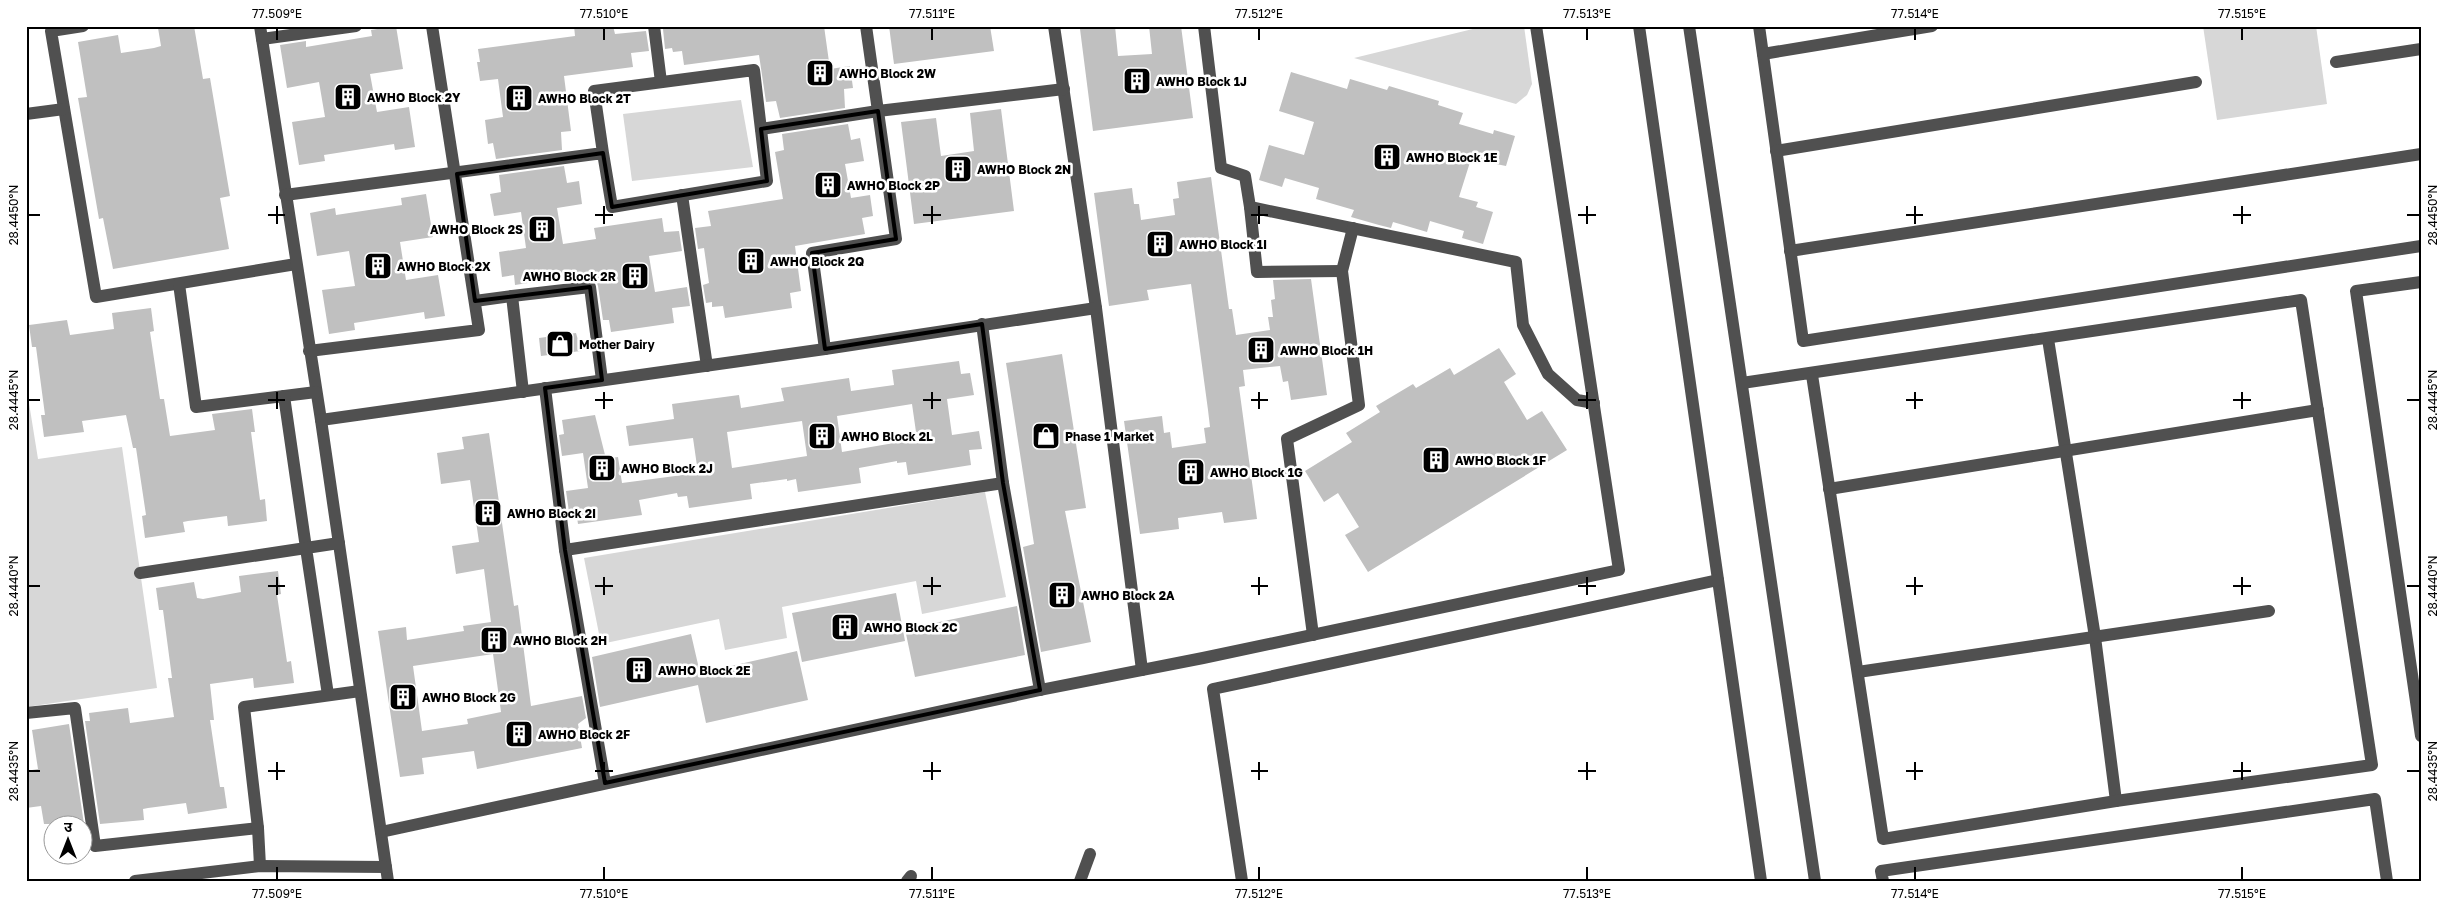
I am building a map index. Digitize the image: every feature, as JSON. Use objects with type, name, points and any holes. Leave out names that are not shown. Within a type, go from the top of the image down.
[{"type":"street","points":[[83,26],[50,28],[96,297],[296,264]]},
{"type":"street","points":[[356,26],[261,32],[339,543],[388,881]]},
{"type":"street","points":[[309,351],[479,330],[432,26]]},
{"type":"street","points":[[654,26],[661,82]]},
{"type":"street","points":[[825,349],[812,253],[896,239],[866,26]]},
{"type":"street","points":[[1054,26],[1096,308],[1142,670]]},
{"type":"street","points":[[1204,26],[1221,168],[1245,176],[1258,272],[1342,271]]},
{"type":"street","points":[[380,832],[1040,690],[1313,635],[1619,570],[1536,26]]},
{"type":"street","points":[[1639,26],[1761,881]]},
{"type":"street","points":[[1689,26],[1815,881]]},
{"type":"street","points":[[1759,26],[1803,341],[2421,246]]},
{"type":"street","points":[[1763,54],[1932,26]]},
{"type":"street","points":[[2336,62],[2421,49]]},
{"type":"street","points":[[754,70],[767,181],[612,207],[594,91],[661,82],[754,70]]},
{"type":"street","points":[[1776,151],[2196,82]]},
{"type":"street","points":[[762,129],[878,111],[1064,89]]},
{"type":"street","points":[[26,114],[64,109]]},
{"type":"street","points":[[285,196],[603,153]]},
{"type":"street","points":[[1790,251],[2421,154]]},
{"type":"street","points":[[682,196],[708,366]]},
{"type":"street","points":[[1250,207],[1516,262],[1523,325],[1548,374],[1577,400],[1594,403]]},
{"type":"street","points":[[1313,635],[1287,439],[1359,405],[1342,271],[1353,228]]},
{"type":"street","points":[[2421,282],[2356,291],[2418,691],[2421,736]]},
{"type":"street","points":[[179,284],[196,408],[316,392]]},
{"type":"street","points":[[475,301],[590,287],[602,380]]},
{"type":"street","points":[[512,296],[523,392]]},
{"type":"street","points":[[1742,383],[2300,300],[2372,765],[2116,802],[1883,839],[1812,374]]},
{"type":"street","points":[[320,420],[708,366],[1096,308]]},
{"type":"street","points":[[982,324],[1003,483],[1040,690]]},
{"type":"street","points":[[2048,339],[2096,637],[2116,802]]},
{"type":"street","points":[[545,388],[565,550],[605,783]]},
{"type":"street","points":[[284,396],[328,696]]},
{"type":"street","points":[[1830,489],[2318,410]]},
{"type":"street","points":[[565,550],[1003,483]]},
{"type":"street","points":[[140,573],[339,543]]},
{"type":"street","points":[[1242,881],[1213,689],[1718,580]]},
{"type":"street","points":[[1858,672],[2269,611]]},
{"type":"street","points":[[260,866],[258,828],[244,707],[360,691]]},
{"type":"street","points":[[26,713],[75,708],[96,846],[258,828]]},
{"type":"street","points":[[1883,881],[1881,871],[2375,798],[2387,881]]},
{"type":"street","points":[[1080,881],[1090,854]]},
{"type":"street","points":[[135,881],[260,866],[386,868]]},
{"type":"highlighted area","points":[[878,111],[896,239],[812,253],[825,349],[982,324],[1003,483],[1040,690],[605,783],[565,550],[545,388],[602,380],[590,287],[475,301],[457,174],[603,153],[612,207],[767,181],[761,129]]},
{"type":"shaded area","points":[[1485,26],[1524,26],[1532,84],[1527,95],[1516,104],[1354,58]]},
{"type":"shaded area","points":[[2203,26],[2316,26],[2327,104],[2217,120]]},
{"type":"shaded area","points":[[741,100],[753,167],[632,181],[623,114]]},
{"type":"shaded area","points":[[26,403],[29,403],[38,459],[122,447],[157,688],[26,707]]},
{"type":"shaded area","points":[[985,492],[1006,597],[922,614],[916,581],[782,607],[787,638],[725,650],[719,619],[601,644],[584,558]]},
{"type":"building","points":[[194,26],[203,79],[210,78],[230,196],[220,198],[229,249],[113,269],[103,218],[99,219],[78,98],[87,97],[78,42],[118,35],[121,53],[154,48],[161,46],[158,28]]},
{"type":"building","name":"AWHO Block 2Y","points":[[396,26],[403,69],[370,74],[377,112],[409,107],[415,147],[395,150],[394,144],[324,155],[325,161],[299,165],[292,122],[325,117],[319,82],[287,88],[280,45],[306,41],[306,47],[372,36],[371,30]]},
{"type":"building","points":[[574,26],[613,26],[615,34],[646,31],[649,51],[631,53],[633,67],[564,76],[571,131],[561,132],[562,150],[496,159],[493,143],[488,144],[485,120],[503,117],[498,79],[480,81],[477,62],[480,62],[478,49],[575,36]]},
{"type":"building","points":[[686,26],[824,26],[830,69],[850,66],[853,88],[844,89],[845,108],[780,118],[776,101],[766,102],[759,55],[684,65],[682,51],[673,52],[672,48],[665,49],[663,29]]},
{"type":"building","points":[[889,26],[990,26],[994,51],[894,64]]},
{"type":"building","name":"AWHO Block 1J","points":[[1115,26],[1118,56],[1152,54],[1149,26],[1181,26],[1193,118],[1093,131],[1080,29]]},
{"type":"building","name":"AWHO Block 1E","points":[[1291,72],[1347,89],[1350,79],[1387,90],[1389,86],[1439,101],[1438,105],[1463,113],[1459,124],[1493,134],[1494,130],[1515,136],[1506,166],[1471,159],[1459,197],[1478,202],[1476,207],[1493,212],[1483,244],[1462,238],[1464,231],[1430,221],[1427,232],[1393,222],[1391,228],[1351,217],[1354,210],[1316,199],[1319,188],[1285,178],[1282,187],[1259,180],[1269,145],[1304,155],[1314,122],[1279,111]]},
{"type":"building","name":"AWHO Block 2N","points":[[1001,109],[1014,211],[914,224],[901,122],[936,118],[941,156],[974,151],[970,113]]},
{"type":"building","points":[[848,124],[851,140],[860,138],[864,161],[845,164],[851,198],[870,195],[873,216],[862,218],[865,234],[795,246],[801,291],[790,293],[792,308],[725,318],[723,306],[712,307],[712,302],[706,303],[703,285],[709,283],[704,248],[698,249],[695,228],[711,226],[708,211],[783,199],[775,152],[784,150],[782,134]]},
{"type":"building","points":[[564,166],[567,183],[579,181],[582,204],[557,208],[563,244],[596,239],[594,228],[662,218],[664,232],[679,231],[682,251],[649,256],[655,292],[687,287],[690,306],[672,308],[674,323],[611,332],[609,320],[603,320],[598,286],[593,273],[515,285],[514,275],[502,277],[499,252],[526,248],[521,212],[494,216],[490,194],[501,192],[499,175]]},
{"type":"building","points":[[1211,177],[1229,309],[1232,309],[1236,335],[1270,330],[1268,317],[1273,317],[1271,300],[1275,299],[1273,280],[1311,279],[1327,395],[1291,400],[1288,381],[1283,382],[1280,366],[1243,370],[1245,386],[1239,387],[1257,519],[1224,523],[1222,512],[1178,518],[1179,529],[1140,534],[1124,421],[1162,416],[1164,433],[1170,432],[1172,448],[1206,443],[1204,428],[1210,427],[1208,410],[1191,284],[1147,290],[1149,300],[1109,306],[1094,193],[1132,188],[1134,204],[1139,204],[1141,220],[1175,215],[1173,199],[1179,198],[1177,182]]},
{"type":"building","name":"AWHO Block 2X","points":[[426,194],[433,237],[400,242],[406,280],[438,275],[445,316],[425,319],[424,312],[354,323],[355,330],[329,334],[322,290],[355,286],[349,251],[317,256],[310,213],[335,208],[336,215],[402,205],[401,198]]},
{"type":"building","points":[[151,308],[154,331],[150,332],[160,399],[164,399],[170,436],[215,430],[212,414],[252,409],[255,432],[251,432],[260,500],[265,499],[267,521],[228,526],[227,516],[188,521],[183,522],[185,532],[145,538],[142,516],[146,515],[136,448],[133,448],[126,415],[82,421],[84,432],[44,437],[41,415],[45,415],[36,347],[32,347],[29,325],[67,320],[70,335],[114,329],[112,313]]},
{"type":"building","name":"Mother Dairy","points":[[576,333],[581,351],[541,356],[539,338]]},
{"type":"building","name":"AWHO Block 1F","points":[[1499,348],[1516,374],[1504,382],[1527,420],[1542,411],[1567,450],[1368,572],[1345,535],[1359,527],[1338,493],[1324,502],[1305,471],[1352,442],[1346,433],[1380,412],[1376,406],[1413,384],[1416,388],[1450,368],[1454,375]]},
{"type":"building","points":[[1062,354],[1086,508],[1065,511],[1091,642],[1041,652],[1023,547],[1034,544],[1006,363]]},
{"type":"building","points":[[959,361],[961,374],[970,373],[974,395],[947,399],[952,435],[979,431],[982,449],[969,450],[971,465],[908,475],[906,462],[897,463],[897,461],[859,468],[861,483],[798,492],[796,479],[750,484],[752,499],[689,508],[687,496],[678,497],[677,493],[639,500],[642,515],[578,524],[576,511],[569,512],[566,491],[588,488],[583,453],[562,456],[559,435],[564,434],[562,420],[595,415],[606,459],[618,457],[622,483],[698,473],[693,438],[629,446],[626,426],[674,419],[672,404],[739,395],[741,408],[784,401],[781,388],[849,378],[851,391],[894,385],[892,370]],"holes":[[[912,404],[917,439],[842,452],[837,416]],[[802,421],[807,456],[732,468],[727,432]]]},
{"type":"building","points":[[489,433],[514,606],[518,605],[531,706],[582,696],[586,718],[578,724],[582,748],[477,769],[474,751],[422,758],[424,774],[400,777],[378,631],[406,627],[407,640],[464,631],[463,626],[491,622],[484,569],[456,574],[452,546],[479,542],[470,480],[441,484],[437,453],[464,449],[462,437]],"holes":[[[493,654],[501,712],[467,719],[468,724],[422,731],[413,666]]]},
{"type":"building","points":[[278,571],[281,594],[277,595],[287,662],[291,661],[294,683],[254,688],[253,678],[210,684],[214,720],[210,720],[220,787],[224,787],[227,808],[188,814],[186,803],[143,809],[144,820],[100,824],[85,721],[90,721],[89,713],[128,708],[130,723],[174,717],[168,678],[172,678],[163,610],[159,610],[156,588],[194,582],[197,598],[203,599],[241,592],[239,576]]},
{"type":"building","name":"AWHO Block 2C","points":[[896,593],[905,641],[802,662],[792,613]]},
{"type":"building","points":[[1017,606],[1025,655],[915,677],[905,629]]},
{"type":"building","points":[[691,634],[700,673],[797,651],[808,700],[706,723],[698,685],[600,707],[592,657]]},
{"type":"building","points":[[69,724],[82,814],[42,814],[41,806],[26,808],[26,771],[38,769],[32,730]]},
{"type":"place","name":"AWHO Block 2W","points":[[820,73]]},
{"type":"place","name":"AWHO Block 1J","points":[[1137,81]]},
{"type":"place","name":"AWHO Block 2Y","points":[[348,97]]},
{"type":"place","name":"AWHO Block 2T","points":[[519,98]]},
{"type":"place","name":"AWHO Block 1E","points":[[1387,157]]},
{"type":"place","name":"AWHO Block 2N","points":[[958,169]]},
{"type":"place","name":"AWHO Block 2P","points":[[828,185]]},
{"type":"place","name":"AWHO Block 2S","points":[[542,229]]},
{"type":"place","name":"AWHO Block 1I","points":[[1160,244]]},
{"type":"place","name":"AWHO Block 2Q","points":[[751,261]]},
{"type":"place","name":"AWHO Block 2X","points":[[378,266]]},
{"type":"place","name":"AWHO Block 2R","points":[[635,276]]},
{"type":"place","name":"Mother Dairy","points":[[560,344]]},
{"type":"place","name":"AWHO Block 1H","points":[[1261,350]]},
{"type":"place","name":"AWHO Block 2L","points":[[822,436]]},
{"type":"place","name":"Phase 1 Market","points":[[1046,436]]},
{"type":"place","name":"AWHO Block 1F","points":[[1436,460]]},
{"type":"place","name":"AWHO Block 2J","points":[[602,468]]},
{"type":"place","name":"AWHO Block 1G","points":[[1191,472]]},
{"type":"place","name":"AWHO Block 2I","points":[[488,513]]},
{"type":"place","name":"AWHO Block 2A","points":[[1062,595]]},
{"type":"place","name":"AWHO Block 2C","points":[[845,627]]},
{"type":"place","name":"AWHO Block 2H","points":[[494,640]]},
{"type":"place","name":"AWHO Block 2E","points":[[639,670]]},
{"type":"place","name":"AWHO Block 2G","points":[[403,697]]},
{"type":"place","name":"AWHO Block 2F","points":[[519,734]]}]
